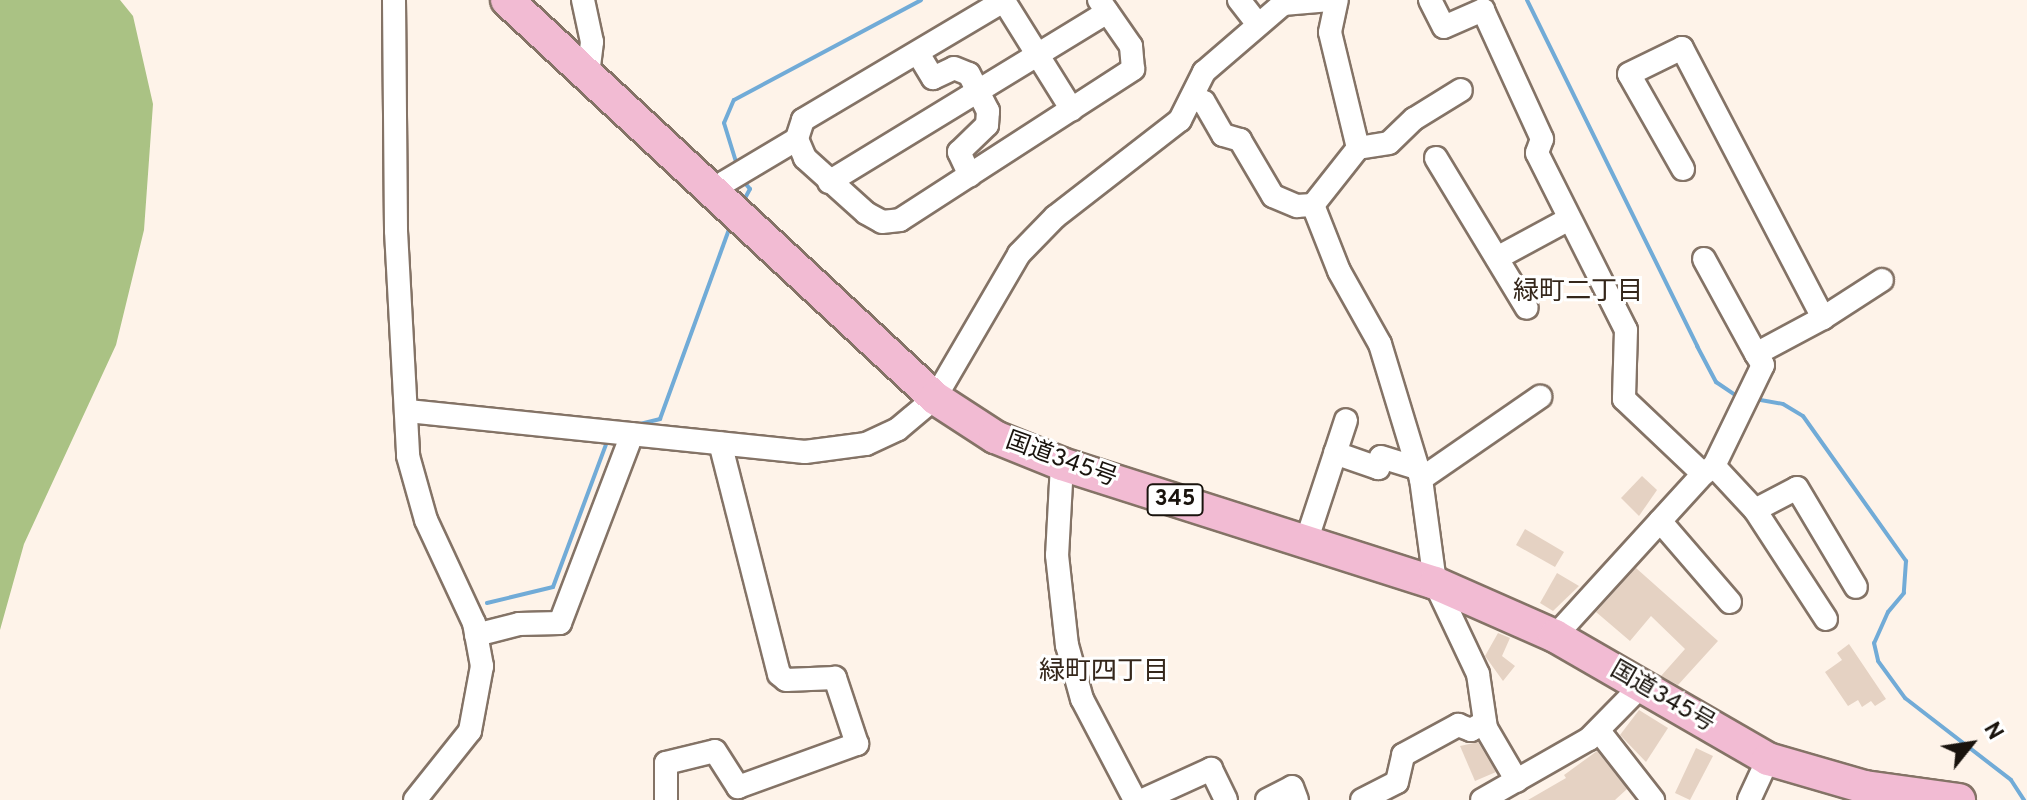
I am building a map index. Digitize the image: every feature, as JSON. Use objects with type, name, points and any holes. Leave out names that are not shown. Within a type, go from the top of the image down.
[{"type":"highway","name":"国道345号","points":[[507,0],[935,398],[995,437],[1062,464],[1435,583],[1555,636],[1768,759],[1865,787],[1925,798],[1959,800]]},
{"type":"street","points":[[394,0],[396,231],[408,456],[426,520],[476,635],[482,666],[470,731],[415,800]]},
{"type":"street","points":[[583,0],[592,42],[588,75]]},
{"type":"street","points":[[829,182],[1037,53],[1103,6],[1131,46],[1133,69],[1072,110],[900,220],[882,222],[829,182],[805,158],[797,139],[803,120],[919,55],[1004,0],[1037,53],[1072,110]]},
{"type":"street","points":[[1239,0],[1258,24]]},
{"type":"street","points":[[408,411],[720,443],[844,450],[898,429],[935,398],[1019,254],[1055,217],[1180,120],[1204,72],[1283,4],[1330,0]]},
{"type":"street","points":[[1337,0],[1330,32],[1358,148]]},
{"type":"street","points":[[1430,0],[1444,27],[1483,10],[1542,139],[1537,153],[1626,330],[1624,399],[1755,510],[1826,619]]},
{"type":"street","points":[[1683,169],[1629,74],[1682,48],[1823,318]]},
{"type":"street","points":[[919,55],[933,78],[954,68],[969,74],[988,111],[987,125],[959,152],[970,176]]},
{"type":"street","points":[[1191,99],[1204,102],[1223,135],[1240,140],[1273,196],[1297,206],[1313,205],[1358,148],[1389,143],[1414,119],[1461,90]]},
{"type":"street","points":[[715,195],[725,182],[797,139]]},
{"type":"street","points":[[1436,158],[1527,308]]},
{"type":"street","points":[[1313,205],[1339,271],[1380,344],[1419,474],[1435,583],[1478,674],[1485,722],[1517,781]]},
{"type":"street","points":[[1497,258],[1569,219]]},
{"type":"street","points":[[1555,636],[1708,470],[1763,365],[1704,259]]},
{"type":"street","points":[[1756,354],[1823,318],[1882,280]]},
{"type":"street","points":[[1419,474],[1540,397]]},
{"type":"street","points":[[1306,542],[1346,420]]},
{"type":"street","points":[[476,635],[519,624],[560,623],[632,434]]},
{"type":"street","points":[[666,800],[666,763],[715,751],[738,787],[857,744],[835,678],[786,680],[779,674],[720,443]]},
{"type":"street","points":[[1335,453],[1378,468],[1381,457],[1419,474]]},
{"type":"street","points":[[1062,464],[1057,555],[1067,645],[1082,699],[1135,800]]},
{"type":"street","points":[[1755,510],[1797,488],[1856,587]]},
{"type":"street","points":[[1660,521],[1730,602]]},
{"type":"street","points":[[1482,800],[1599,731],[1641,686]]},
{"type":"street","points":[[1362,800],[1397,782],[1403,755],[1458,725],[1471,730],[1485,722]]},
{"type":"street","points":[[1599,731],[1653,800]]},
{"type":"street","points":[[1749,800],[1768,759]]},
{"type":"street","points":[[1143,800],[1211,769],[1226,800]]},
{"type":"street","points":[[1267,800],[1292,787],[1297,800]]},
{"type":"green space","points":[[0,0],[120,0],[133,16],[153,104],[144,230],[116,345],[24,544],[0,630]]},
{"type":"building","points":[[1642,476],[1657,490],[1639,516],[1621,498]]},
{"type":"building","points":[[1525,529],[1564,552],[1555,567],[1516,545]]},
{"type":"building","points":[[1636,568],[1718,641],[1678,685],[1661,676],[1685,649],[1651,616],[1630,641],[1596,612]]},
{"type":"building","points":[[1557,573],[1579,586],[1553,611],[1540,603]]},
{"type":"building","points":[[1498,633],[1510,638],[1502,656],[1515,666],[1503,681],[1485,656]]},
{"type":"building","points":[[1849,644],[1886,699],[1875,706],[1871,701],[1862,707],[1858,700],[1848,706],[1825,672],[1842,660],[1837,653]]},
{"type":"building","points":[[1639,710],[1668,728],[1646,762],[1620,735]]},
{"type":"building","points":[[1478,742],[1496,772],[1475,781],[1460,746]]},
{"type":"building","points":[[1696,748],[1713,756],[1690,800],[1675,793]]},
{"type":"building","points":[[1597,751],[1627,789],[1615,800],[1528,800],[1566,778],[1564,775]]},
{"type":"waterway","points":[[737,165],[724,123],[734,100],[921,0]]},
{"type":"waterway","points":[[1527,0],[1716,382],[1738,397]]},
{"type":"waterway","points":[[743,202],[750,189],[745,183]]},
{"type":"waterway","points":[[636,425],[660,419],[730,227]]},
{"type":"waterway","points":[[1755,399],[1783,404],[1803,416],[1906,561],[1904,593],[1888,612],[1874,643],[1878,661],[1905,698],[2011,780],[2024,800]]},
{"type":"waterway","points":[[487,603],[553,587],[608,439]]},
{"type":"district","name":"緑町二丁目","points":[[1578,293]]},
{"type":"district","name":"緑町四丁目","points":[[1104,673]]}]
